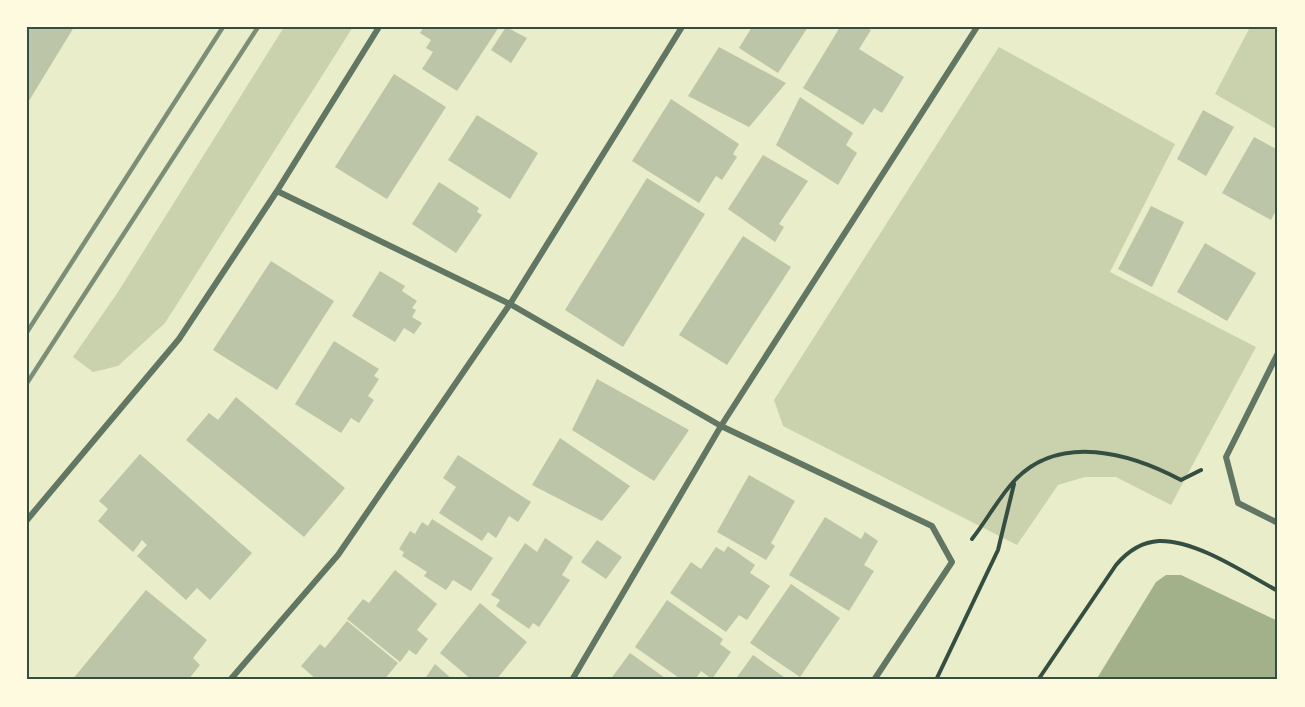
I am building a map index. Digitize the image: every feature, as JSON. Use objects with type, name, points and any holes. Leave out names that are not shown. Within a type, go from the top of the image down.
[{"type":"street","points":[[27,520],[179,339],[277,191],[379,27]]},
{"type":"street","points":[[230,680],[338,555],[510,304],[682,27]]},
{"type":"street","points":[[572,680],[721,426],[977,27]]},
{"type":"street","points":[[277,191],[510,304],[721,426],[932,526],[952,562],[874,680]]},
{"type":"street","points":[[1278,353],[1226,457],[1238,503],[1278,523]]},
{"type":"path","points":[[952,562],[1015,481],[1032,466],[1054,455],[1076,450],[1121,457],[1181,480],[1226,457]]},
{"type":"path","points":[[936,680],[998,550],[1015,481]]},
{"type":"path","points":[[1038,680],[1116,565],[1130,549],[1159,541],[1185,546],[1216,557],[1278,591]]},
{"type":"shaded area","points":[[284,27],[353,27],[165,323],[118,366],[93,372],[73,357],[118,292]]},
{"type":"shaded area","points":[[1250,27],[1278,27],[1278,130],[1215,94]]},
{"type":"shaded area","points":[[999,47],[1175,144],[1110,272],[1256,347],[1171,505],[1116,477],[1085,477],[1058,485],[1017,545],[783,426],[774,400]]},
{"type":"shaded area","points":[[1166,575],[1181,575],[1278,621],[1278,680],[1096,680],[1156,582]]},
{"type":"building","points":[[27,27],[74,27],[27,104]]},
{"type":"building","points":[[424,27],[499,27],[457,91],[422,69],[433,52],[426,48],[431,40],[420,33]]},
{"type":"building","points":[[506,27],[527,38],[511,63],[491,50]]},
{"type":"building","points":[[752,27],[808,27],[778,73],[739,48]]},
{"type":"building","points":[[840,27],[865,27],[871,30],[859,49],[904,77],[882,113],[874,108],[863,125],[803,88]]},
{"type":"building","points":[[719,47],[786,83],[749,127],[688,96]]},
{"type":"building","points":[[394,74],[446,107],[387,199],[335,167]]},
{"type":"building","points":[[800,97],[853,133],[846,145],[857,153],[838,185],[776,145]]},
{"type":"building","points":[[671,99],[739,144],[733,154],[737,157],[722,180],[716,176],[699,203],[632,161]]},
{"type":"building","points":[[1203,110],[1234,127],[1206,176],[1177,159]]},
{"type":"building","points":[[477,115],[538,153],[510,199],[448,160]]},
{"type":"building","points":[[1254,137],[1278,150],[1278,207],[1271,220],[1222,193]]},
{"type":"building","points":[[763,155],[808,181],[779,224],[784,227],[775,242],[728,209]]},
{"type":"building","points":[[647,178],[705,214],[623,347],[565,310]]},
{"type":"building","points":[[439,182],[479,208],[477,212],[482,215],[456,253],[412,224]]},
{"type":"building","points":[[1151,206],[1184,222],[1152,287],[1118,269]]},
{"type":"building","points":[[743,236],[791,267],[727,365],[679,335]]},
{"type":"building","points":[[1205,243],[1256,273],[1227,321],[1177,292]]},
{"type":"building","points":[[271,261],[334,301],[277,390],[213,350]]},
{"type":"building","points":[[380,271],[405,286],[402,291],[417,301],[412,308],[416,310],[412,317],[422,323],[414,334],[404,328],[395,342],[352,316]]},
{"type":"building","points":[[334,341],[379,369],[374,376],[379,379],[368,396],[374,400],[359,423],[351,418],[341,433],[295,404]]},
{"type":"building","points":[[597,379],[689,430],[654,481],[572,430]]},
{"type":"building","points":[[236,397],[345,488],[304,537],[186,440],[209,413],[218,420]]},
{"type":"building","points":[[560,438],[630,486],[602,521],[532,485]]},
{"type":"building","points":[[140,454],[252,553],[210,600],[197,588],[186,600],[137,556],[147,545],[142,540],[133,552],[98,521],[108,509],[99,501]]},
{"type":"building","points":[[458,455],[531,502],[518,522],[509,516],[496,538],[488,532],[482,541],[439,513],[456,487],[443,478]]},
{"type":"building","points":[[749,475],[795,501],[771,543],[775,546],[766,560],[717,532]]},
{"type":"building","points":[[825,517],[861,539],[865,532],[878,541],[864,565],[874,571],[849,611],[789,575]]},
{"type":"building","points":[[432,519],[493,558],[471,591],[453,580],[446,590],[424,576],[427,572],[402,556],[404,552],[399,549],[410,531],[415,534],[422,522],[428,526]]},
{"type":"building","points":[[545,538],[573,557],[562,575],[570,580],[539,627],[533,623],[529,629],[496,606],[500,600],[491,595],[525,543],[537,552]]},
{"type":"building","points":[[597,540],[622,557],[606,579],[581,562]]},
{"type":"building","points":[[728,546],[755,565],[750,573],[770,586],[747,620],[739,615],[726,632],[670,593],[691,562],[701,569],[716,547],[724,552]]},
{"type":"building","points":[[395,570],[437,604],[417,630],[428,639],[416,655],[409,650],[400,662],[347,619],[363,599],[369,603]]},
{"type":"building","points":[[791,584],[840,618],[800,677],[750,643]]},
{"type":"building","points":[[146,590],[207,640],[193,658],[200,665],[188,680],[72,680]]},
{"type":"building","points":[[667,600],[723,639],[720,644],[731,652],[712,679],[701,671],[695,680],[682,680],[635,647]]},
{"type":"building","points":[[480,603],[527,642],[496,680],[472,680],[440,653]]},
{"type":"building","points":[[347,621],[398,663],[384,680],[317,680],[301,666],[320,644],[325,648]]},
{"type":"building","points":[[630,653],[668,680],[610,680]]},
{"type":"building","points":[[753,655],[788,680],[735,680]]},
{"type":"building","points":[[435,664],[453,680],[424,680]]},
{"type":"railway","points":[[27,332],[223,27]]},
{"type":"railway","points":[[27,383],[258,27]]}]
